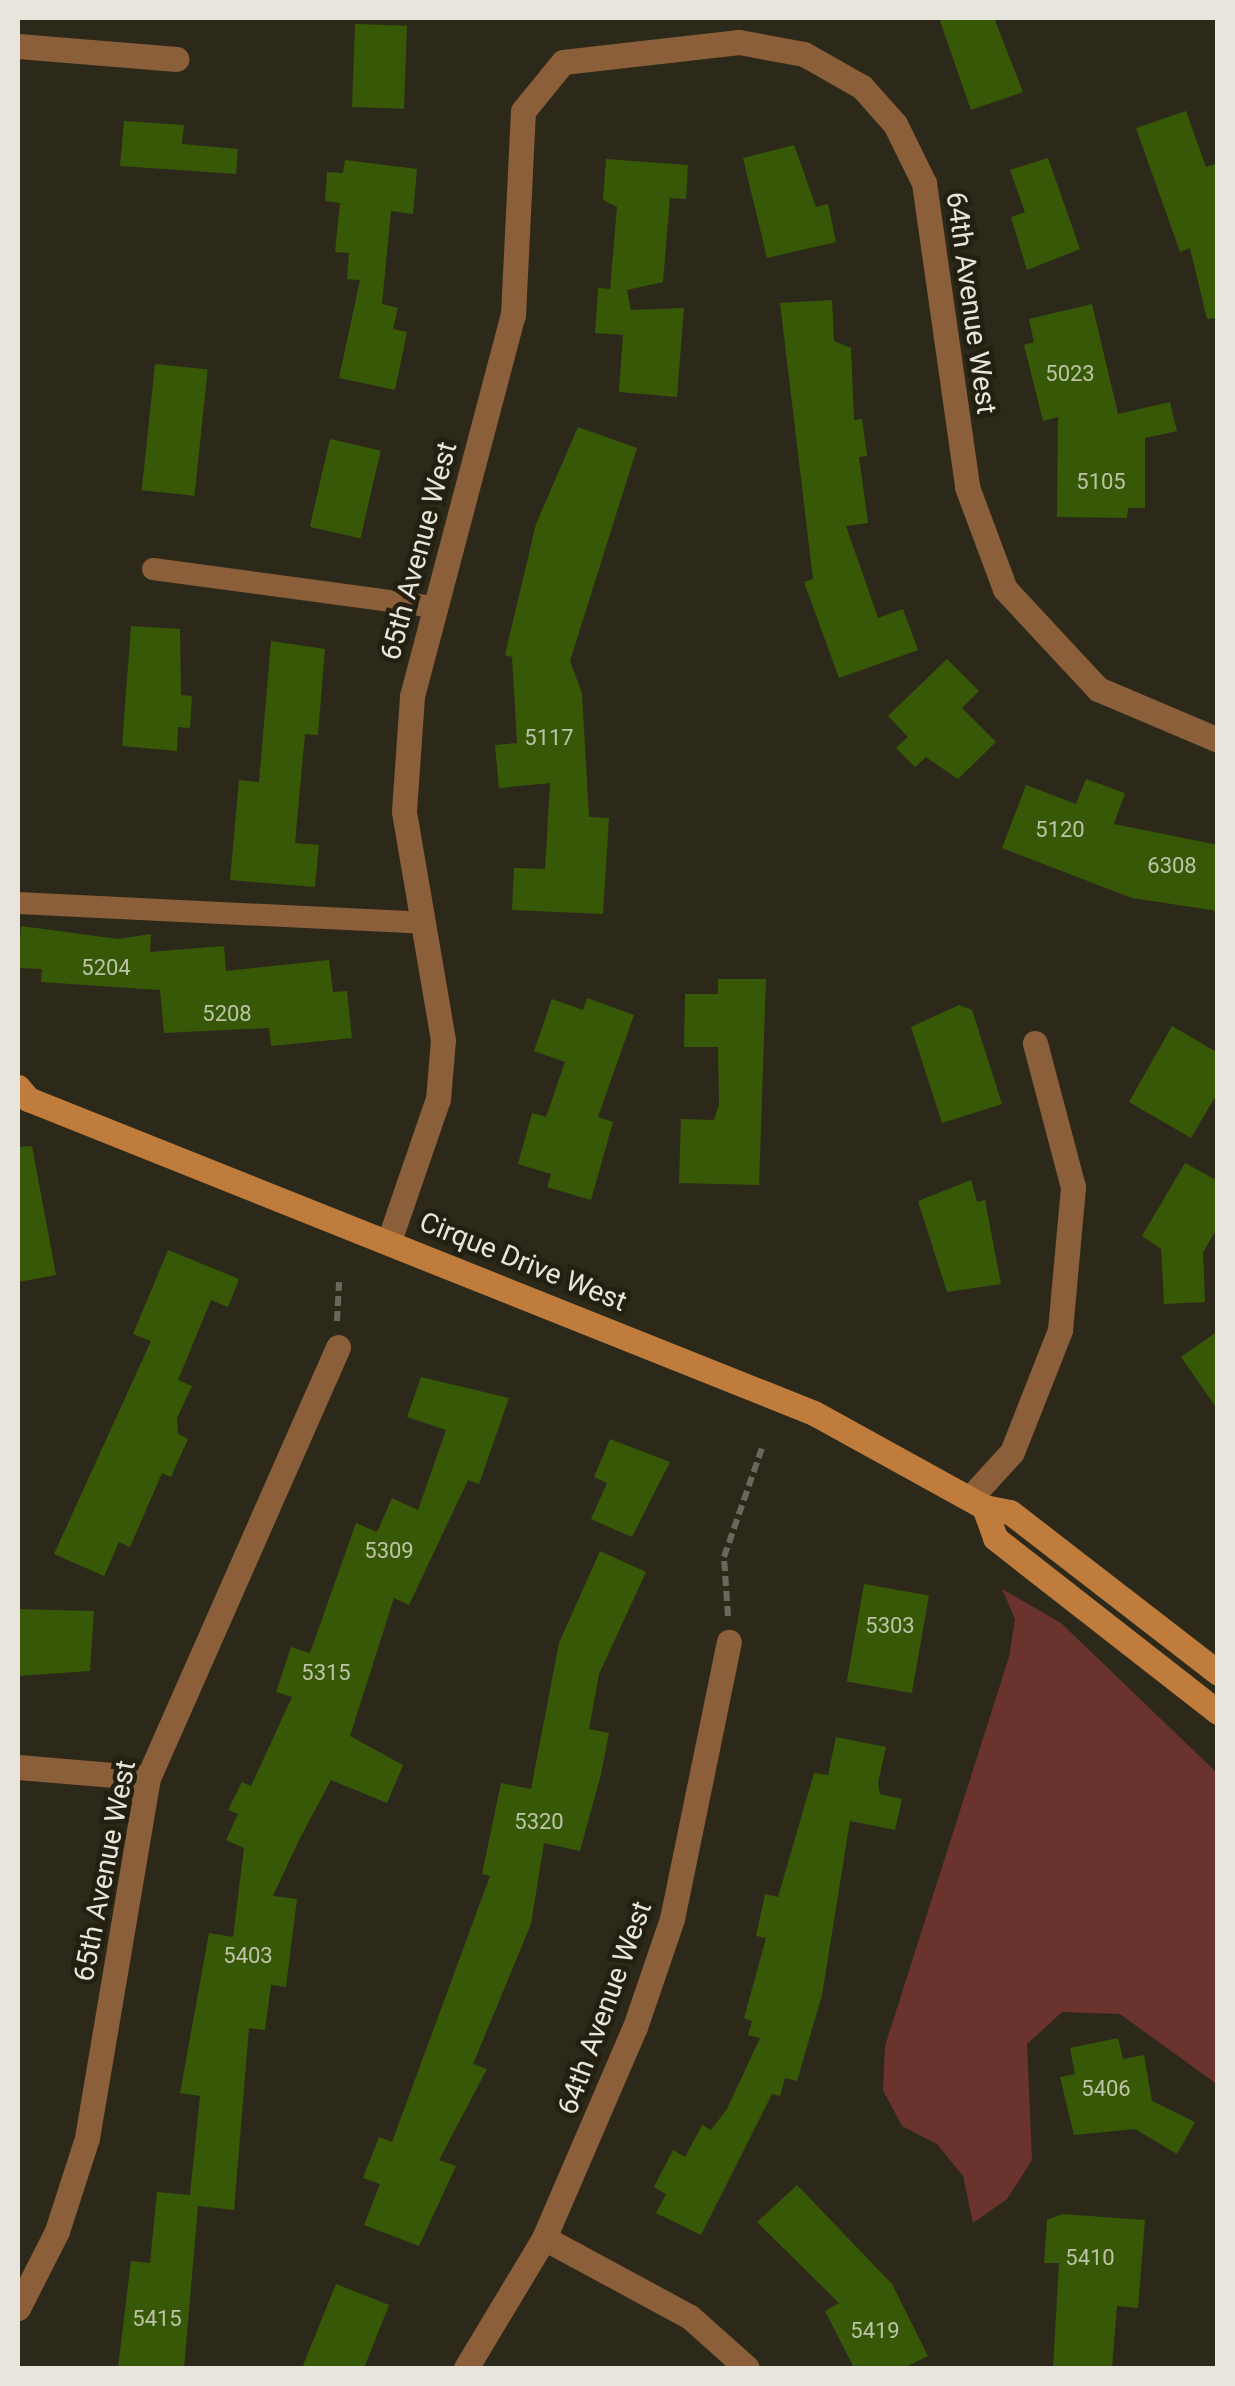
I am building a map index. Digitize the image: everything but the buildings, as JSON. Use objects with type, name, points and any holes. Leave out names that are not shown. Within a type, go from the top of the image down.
[{"type":"main road","name":"Cirque Drive West","points":[[21,1095],[778,1397],[977,1502],[1022,1519],[1218,1672]]},
{"type":"main road","points":[[977,1502],[996,1538],[1218,1712]]},
{"type":"street","name":"65th Avenue West","points":[[389,1241],[438,1098],[443,1040],[403,753],[435,607],[513,315],[528,98],[563,62],[740,30]]},
{"type":"street","name":"64th Avenue West","points":[[740,30],[834,68],[896,124],[912,152],[931,215],[982,540],[1005,589],[1074,671],[1146,717],[1218,740]]},
{"type":"street","points":[[18,46],[176,60]]},
{"type":"street","points":[[977,1502],[1012,1452],[1060,1330],[1074,1187],[1034,1043]]},
{"type":"street","name":"65th Avenue West","points":[[18,2308],[57,2231],[87,2138],[148,1778],[338,1348]]},
{"type":"street","name":"64th Avenue West","points":[[466,2368],[544,2238],[672,1918],[729,1642]]},
{"type":"street","points":[[18,1768],[148,1778]]},
{"type":"street","points":[[544,2238],[690,2317],[746,2368]]},
{"type":"lane","points":[[153,570],[435,607]]},
{"type":"lane","points":[[18,903],[424,923]]},
{"type":"path","points":[[729,1642],[724,1557],[762,1448]]},
{"type":"shaded area","points":[[1002,1589],[1061,1623],[1217,1773],[1218,2085],[1120,2014],[1062,2012],[1027,2044],[1032,2160],[1007,2199],[973,2223],[963,2176],[937,2144],[902,2126],[883,2090],[885,2046],[1009,1657],[1015,1619]]}]
